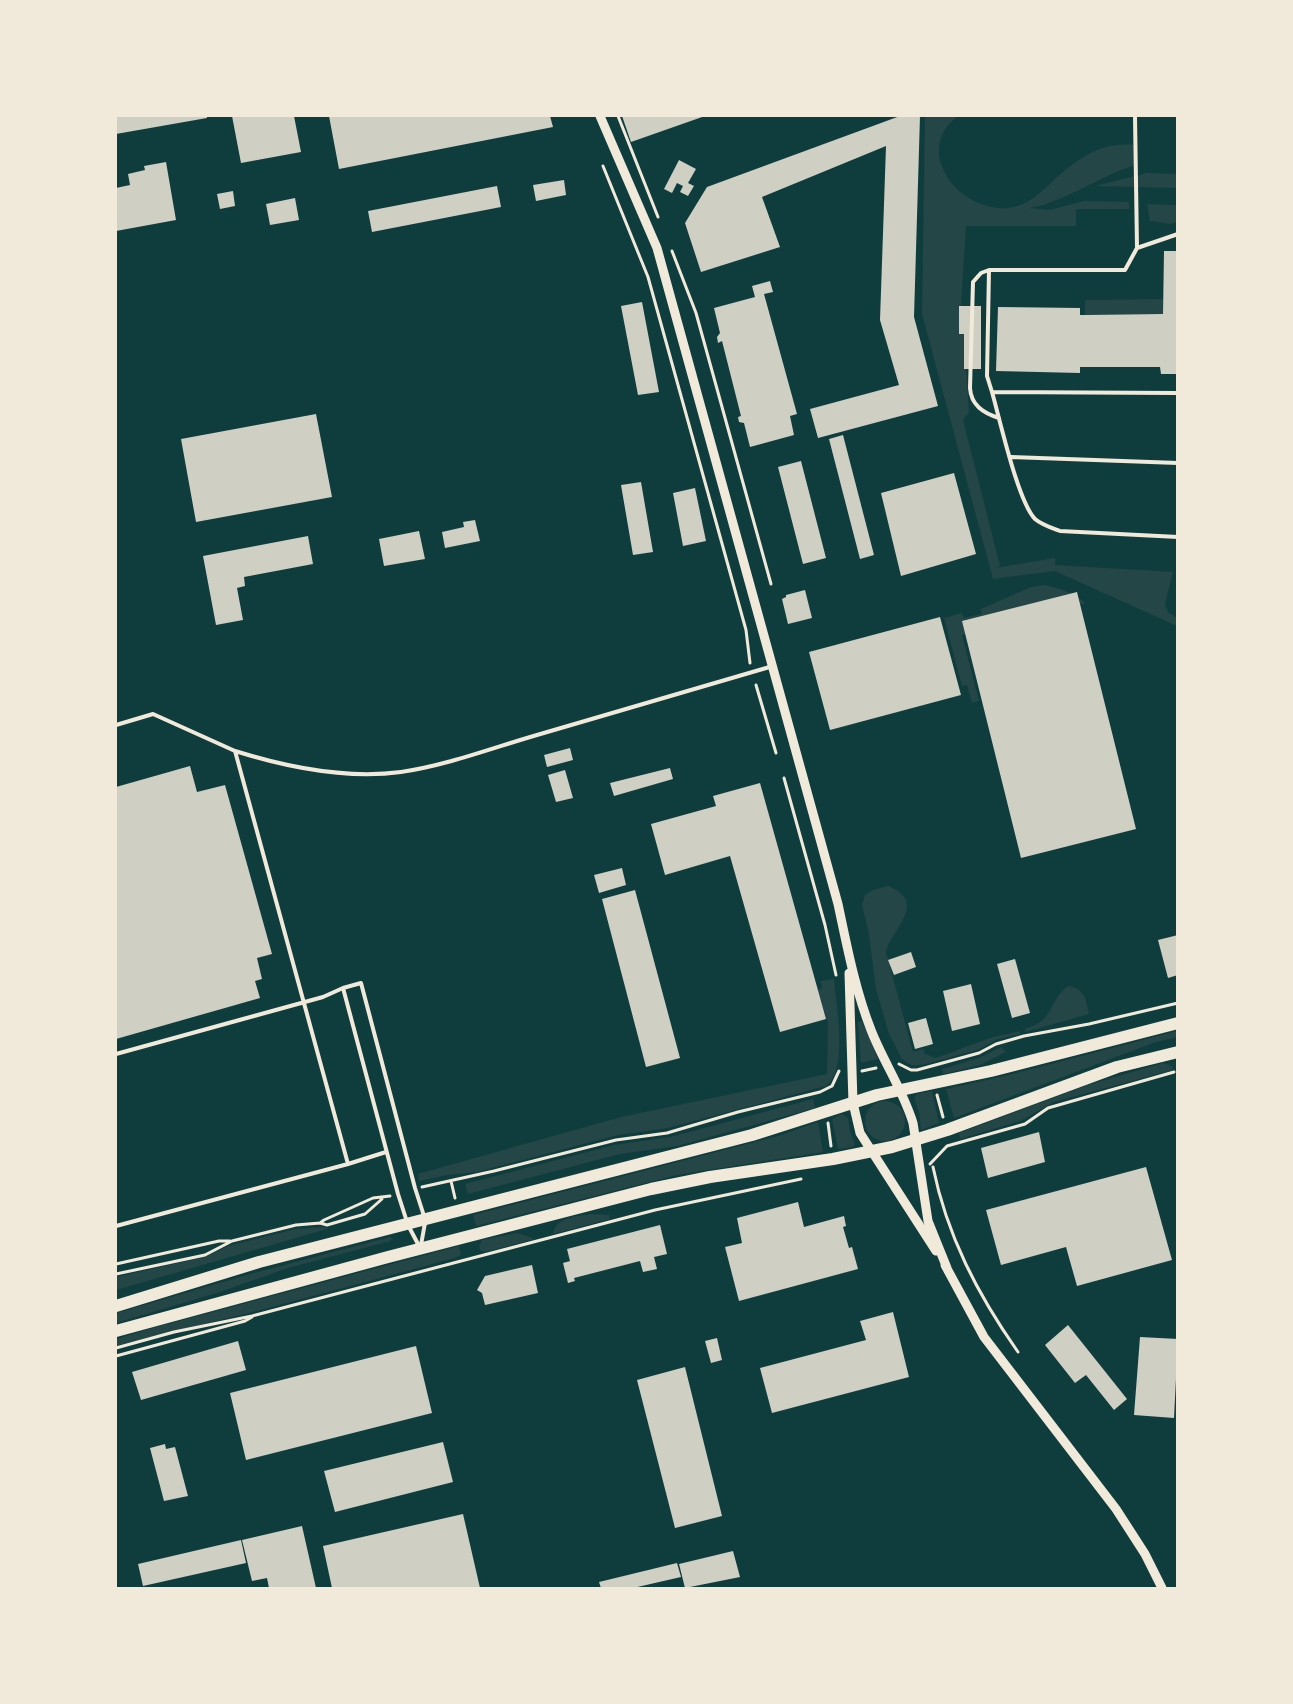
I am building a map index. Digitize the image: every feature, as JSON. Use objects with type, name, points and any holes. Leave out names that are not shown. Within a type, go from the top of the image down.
[{"type":"main road","points":[[116,1306],[259,1262],[752,1135],[853,1102],[991,1071],[1178,1023]]},
{"type":"main road","points":[[116,1331],[651,1189],[710,1177],[870,1152],[915,1141],[1094,1075],[1177,1053]]},
{"type":"street","points":[[600,116],[657,248],[774,666],[838,904],[849,956],[870,1029],[908,1107],[928,1221],[947,1268]]},
{"type":"street","points":[[849,956],[853,1102],[860,1133],[870,1152],[888,1175],[947,1268],[984,1337],[1116,1509],[1145,1554],[1162,1588]]},
{"type":"lane","points":[[999,418],[979,408],[970,393],[974,282],[981,273],[989,270],[1125,270],[1137,248],[1135,116]]},
{"type":"lane","points":[[1137,248],[1178,234]]},
{"type":"lane","points":[[989,270],[987,376],[1024,502],[1035,519],[1060,531],[1178,537]]},
{"type":"lane","points":[[992,392],[1178,393]]},
{"type":"lane","points":[[1011,457],[1178,463]]},
{"type":"lane","points":[[116,725],[153,714],[235,751],[272,763],[337,773],[399,772],[457,761],[524,739],[774,666]]},
{"type":"lane","points":[[235,751],[348,1164]]},
{"type":"lane","points":[[116,1054],[323,997],[361,983],[415,1188],[426,1220],[420,1249]]},
{"type":"lane","points":[[343,988],[386,1152],[408,1225],[420,1249]]},
{"type":"lane","points":[[116,1226],[386,1152]]},
{"type":"path","points":[[618,116],[660,221]]},
{"type":"path","points":[[603,166],[648,277],[746,630],[750,663]]},
{"type":"path","points":[[668,242],[696,313],[771,584]]},
{"type":"path","points":[[756,685],[776,753]]},
{"type":"path","points":[[784,778],[825,925],[836,976]]},
{"type":"path","points":[[892,1064],[897,1063],[911,1070],[917,1070],[979,1053],[996,1044],[1024,1036],[1089,1024],[1178,1003]]},
{"type":"path","points":[[1024,1036],[1025,1044]]},
{"type":"path","points":[[421,1187],[616,1140],[667,1133],[738,1112],[820,1092],[832,1086],[838,1077],[840,1065]]},
{"type":"path","points":[[861,1072],[881,1067]]},
{"type":"path","points":[[925,1165],[932,1163],[947,1146],[1025,1124],[1048,1108],[1174,1072]]},
{"type":"path","points":[[937,1091],[944,1122]]},
{"type":"path","points":[[827,1120],[832,1150]]},
{"type":"path","points":[[932,1163],[945,1214],[962,1258],[986,1304],[1018,1352]]},
{"type":"path","points":[[116,1348],[174,1332],[252,1316],[655,1210],[802,1179]]},
{"type":"path","points":[[451,1181],[455,1197]]},
{"type":"path","points":[[116,1274],[205,1255],[232,1241],[296,1225],[320,1223],[373,1198],[392,1196]]},
{"type":"path","points":[[320,1223],[327,1225],[365,1214],[383,1198]]},
{"type":"path","points":[[116,1264],[219,1241],[232,1241]]},
{"type":"path","points":[[116,1356],[246,1321],[252,1316]]},
{"type":"shaded area","points":[[925,116],[958,116],[945,129],[940,144],[940,159],[945,173],[967,197],[983,205],[999,208],[1016,207],[1030,200],[1070,166],[1094,152],[1109,146],[1136,144],[1136,165],[1109,175],[1055,201],[1029,208],[1050,210],[1084,201],[1129,202],[1129,209],[1076,209],[1076,226],[966,226],[959,334],[964,334],[969,412],[963,420],[1000,566],[995,568],[1055,558],[1055,565],[1173,572],[1165,604],[1168,612],[1177,618],[1177,626],[1055,571],[993,579],[922,314]]},
{"type":"shaded area","points":[[1147,173],[1177,174],[1177,188],[1095,186]]},
{"type":"shaded area","points":[[1147,204],[1177,205],[1177,222],[1170,224],[1150,221]]},
{"type":"shaded area","points":[[1163,299],[1163,314],[1085,315],[1085,300]]},
{"type":"shaded area","points":[[1043,585],[1066,591],[1085,603],[962,635],[979,701],[972,703],[967,685],[962,686],[944,618],[962,613],[964,618],[981,614],[981,609],[1031,587]]},
{"type":"shaded area","points":[[888,886],[900,893],[906,900],[907,908],[904,917],[886,952],[913,1052],[923,1049],[925,1054],[936,1058],[990,1038],[1020,1031],[1020,1034],[998,1039],[977,1050],[922,1065],[911,1065],[902,1059],[889,1034],[876,989],[869,934],[862,905],[865,895]]},
{"type":"shaded area","points":[[834,979],[839,1052],[833,1078],[826,1086],[668,1128],[618,1135],[477,1172],[419,1181],[418,1174],[621,1117],[827,1074],[828,1023],[818,990],[822,988],[821,981]]},
{"type":"shaded area","points":[[1068,986],[1081,992],[1086,1000],[1089,1014],[1025,1032],[1025,1029],[1047,1016],[1057,998]]},
{"type":"shaded area","points":[[862,1021],[878,1059],[861,1063],[858,1022]]},
{"type":"shaded area","points":[[1177,1031],[1177,1037],[1153,1043],[954,1118],[946,1089]]},
{"type":"shaded area","points":[[1001,1047],[1006,1052],[980,1065],[943,1074],[942,1069],[981,1057]]},
{"type":"shaded area","points":[[1163,1063],[1172,1066],[1173,1070],[1054,1102],[1020,1121],[960,1139],[959,1133],[1091,1084]]},
{"type":"shaded area","points":[[932,1091],[939,1123],[921,1130],[919,1112],[914,1098],[917,1094]]},
{"type":"shaded area","points":[[813,1099],[815,1108],[677,1146],[620,1154],[468,1194],[465,1184],[614,1145],[670,1137]]},
{"type":"shaded area","points":[[885,1101],[899,1107],[905,1121],[899,1135],[885,1141],[871,1135],[865,1121],[871,1107]]},
{"type":"shaded area","points":[[842,1114],[848,1118],[855,1144],[852,1147],[838,1149],[832,1119]]},
{"type":"shaded area","points":[[818,1122],[823,1152],[677,1175],[476,1226],[473,1215],[778,1136]]},
{"type":"shaded area","points":[[592,1214],[609,1215],[610,1219],[553,1234],[558,1224],[563,1221]]},
{"type":"shaded area","points":[[326,1227],[327,1229],[116,1290],[116,1277],[205,1257],[228,1246],[295,1229]]},
{"type":"shaded area","points":[[517,1233],[535,1239],[485,1252],[481,1251],[479,1246],[482,1240]]},
{"type":"shaded area","points":[[390,1237],[393,1239],[387,1242],[288,1268],[220,1292],[116,1323],[116,1313]]},
{"type":"shaded area","points":[[459,1246],[461,1255],[455,1258],[116,1346],[116,1339],[153,1328]]},
{"type":"building","points":[[116,116],[207,116],[207,118],[116,134]]},
{"type":"building","points":[[232,116],[294,116],[301,152],[241,163]]},
{"type":"building","points":[[329,116],[550,116],[553,127],[339,169]]},
{"type":"building","points":[[622,116],[705,116],[631,142]]},
{"type":"building","points":[[900,116],[920,116],[914,317],[938,406],[818,438],[810,409],[899,385],[880,320],[886,146],[762,197],[780,247],[701,272],[685,223],[707,187]]},
{"type":"building","points":[[679,160],[696,169],[688,183],[694,186],[688,196],[680,192],[683,186],[677,183],[672,193],[664,189]]},
{"type":"building","points":[[166,162],[176,220],[116,231],[116,188],[130,185],[128,174],[145,170],[144,166]]},
{"type":"building","points":[[564,180],[566,195],[536,201],[533,185]]},
{"type":"building","points":[[497,186],[501,207],[372,232],[368,211]]},
{"type":"building","points":[[233,191],[235,206],[220,209],[217,194]]},
{"type":"building","points":[[295,198],[299,220],[270,225],[266,204]]},
{"type":"building","points":[[1164,251],[1178,251],[1178,374],[1161,374],[1160,367],[1080,367],[1080,373],[996,371],[998,307],[1080,308],[1080,315],[1163,314]]},
{"type":"building","points":[[770,281],[773,292],[764,294],[797,414],[790,416],[794,435],[750,447],[744,423],[739,422],[738,417],[741,416],[722,341],[718,343],[717,337],[720,333],[714,308],[755,297],[752,286]]},
{"type":"building","points":[[642,302],[659,392],[638,395],[621,306]]},
{"type":"building","points":[[959,306],[981,306],[981,369],[964,369],[964,334],[959,334]]},
{"type":"building","points":[[316,414],[332,497],[196,522],[181,439]]},
{"type":"building","points":[[843,435],[874,555],[860,559],[829,439]]},
{"type":"building","points":[[801,461],[826,558],[803,564],[778,467]]},
{"type":"building","points":[[954,473],[976,554],[901,576],[881,493]]},
{"type":"building","points":[[641,482],[653,552],[633,555],[621,485]]},
{"type":"building","points":[[695,488],[706,541],[683,546],[673,493]]},
{"type":"building","points":[[475,520],[480,541],[445,548],[442,532],[464,527],[463,522]]},
{"type":"building","points":[[419,531],[425,559],[384,566],[379,539]]},
{"type":"building","points":[[308,536],[313,564],[244,577],[245,586],[237,588],[243,620],[216,625],[203,556]]},
{"type":"building","points":[[805,590],[812,618],[788,624],[782,599],[786,595]]},
{"type":"building","points":[[1077,592],[1136,829],[1021,858],[962,621]]},
{"type":"building","points":[[940,617],[961,695],[830,730],[809,652]]},
{"type":"building","points":[[570,748],[573,760],[547,767],[544,755]]},
{"type":"building","points":[[190,766],[197,792],[225,785],[272,954],[257,958],[262,979],[255,981],[260,998],[116,1039],[116,787]]},
{"type":"building","points":[[670,768],[673,779],[614,796],[610,783]]},
{"type":"building","points":[[565,770],[573,798],[556,802],[548,775]]},
{"type":"building","points":[[760,783],[826,1019],[780,1032],[730,856],[665,875],[651,824],[716,806],[713,796]]},
{"type":"building","points":[[622,868],[626,885],[599,893],[594,875]]},
{"type":"building","points":[[635,890],[680,1058],[646,1067],[602,899]]},
{"type":"building","points":[[1178,935],[1178,975],[1168,978],[1158,940]]},
{"type":"building","points":[[911,952],[916,967],[894,975],[888,960]]},
{"type":"building","points":[[1015,959],[1030,1013],[1012,1018],[997,964]]},
{"type":"building","points":[[971,984],[980,1024],[952,1031],[943,991]]},
{"type":"building","points":[[926,1018],[933,1044],[915,1049],[908,1023]]},
{"type":"building","points":[[1039,1132],[1045,1162],[988,1178],[981,1148]]},
{"type":"building","points":[[1146,1167],[1172,1260],[1077,1286],[1066,1247],[1001,1265],[986,1210]]},
{"type":"building","points":[[798,1202],[804,1227],[844,1216],[846,1226],[843,1227],[858,1269],[739,1301],[725,1247],[742,1243],[737,1218]]},
{"type":"building","points":[[660,1225],[667,1254],[654,1257],[657,1269],[643,1272],[640,1261],[574,1278],[575,1281],[568,1283],[563,1263],[570,1261],[567,1249]]},
{"type":"building","points":[[532,1265],[538,1293],[485,1305],[482,1293],[477,1290],[485,1276]]},
{"type":"building","points":[[893,1312],[909,1377],[772,1413],[760,1368],[866,1340],[860,1321]]},
{"type":"building","points":[[1068,1325],[1127,1399],[1114,1410],[1086,1375],[1075,1383],[1045,1345]]},
{"type":"building","points":[[1140,1337],[1178,1339],[1174,1418],[1134,1415]]},
{"type":"building","points":[[717,1338],[722,1360],[711,1363],[705,1341]]},
{"type":"building","points":[[238,1341],[246,1370],[141,1400],[132,1372]]},
{"type":"building","points":[[416,1346],[432,1413],[246,1460],[230,1393]]},
{"type":"building","points":[[685,1367],[722,1516],[675,1528],[637,1380]]},
{"type":"building","points":[[443,1442],[453,1482],[335,1512],[324,1471]]},
{"type":"building","points":[[165,1444],[166,1449],[175,1447],[188,1496],[164,1501],[150,1448]]},
{"type":"building","points":[[463,1514],[480,1588],[332,1588],[323,1546]]},
{"type":"building","points":[[302,1526],[316,1588],[269,1588],[267,1578],[252,1581],[242,1540]]},
{"type":"building","points":[[241,1540],[246,1563],[143,1586],[138,1564]]},
{"type":"building","points":[[733,1551],[740,1577],[685,1588],[679,1564]]},
{"type":"building","points":[[677,1563],[681,1577],[633,1588],[601,1588],[599,1582]]}]
